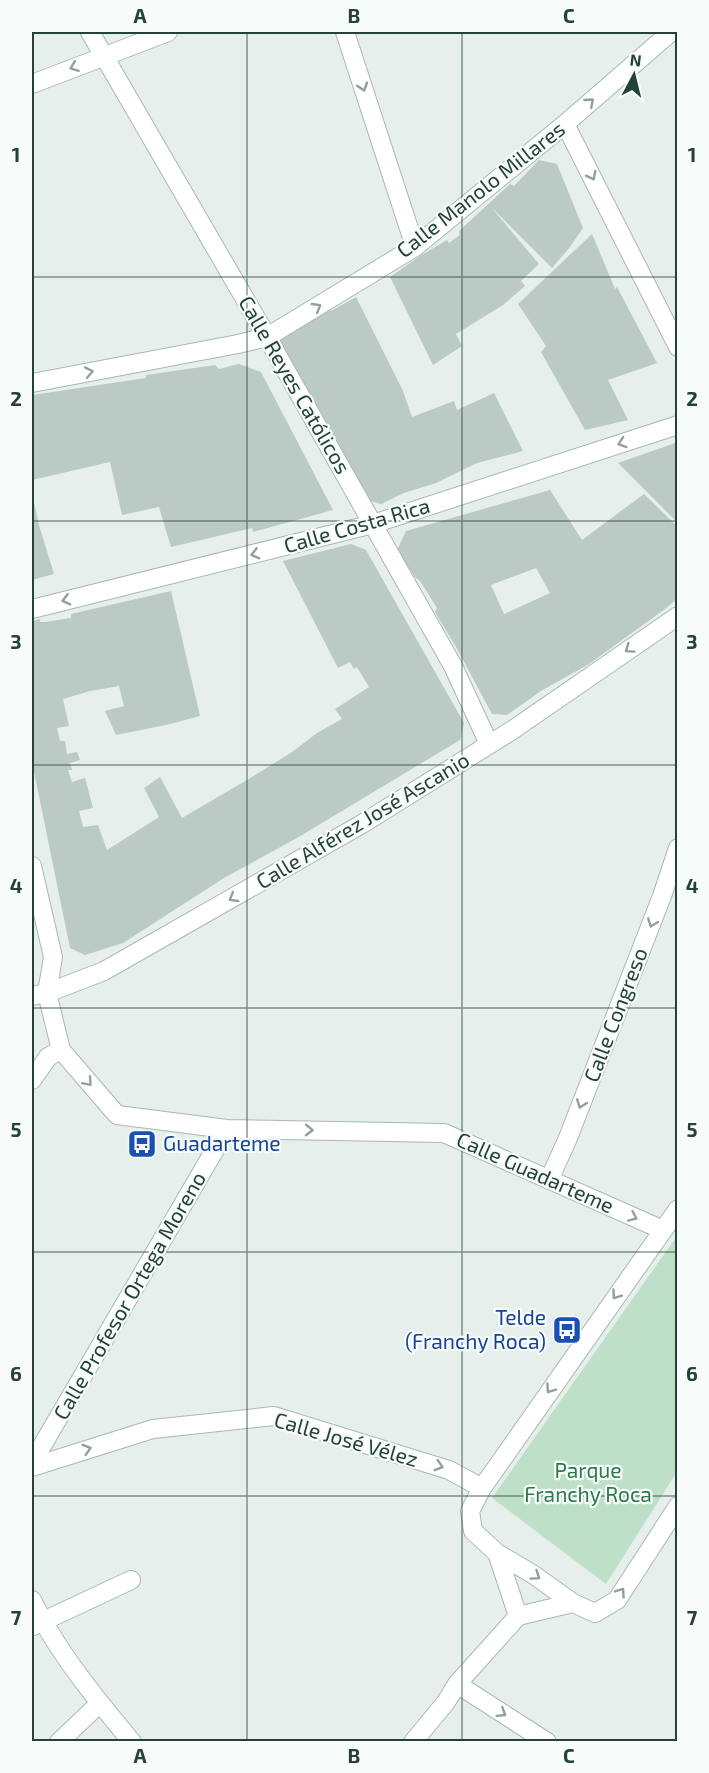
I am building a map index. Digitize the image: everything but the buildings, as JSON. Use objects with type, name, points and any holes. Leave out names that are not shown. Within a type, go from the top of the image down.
[{"type":"street","name":"Calle Reyes Católicos","points":[[90,32],[267,337],[453,666],[489,744]]},
{"type":"street","points":[[32,84],[168,32]]},
{"type":"street","points":[[345,32],[415,247]]},
{"type":"street","name":"Calle Manolo Millares","points":[[32,383],[267,337],[415,247],[565,124],[671,32]]},
{"type":"street","points":[[565,124],[678,347]]},
{"type":"street","name":"Calle Costa Rica","points":[[32,609],[373,524],[678,425]]},
{"type":"street","name":"Calle Alférez José Ascanio","points":[[39,994],[104,971],[362,824],[489,744],[678,615]]},
{"type":"street","name":"Calle Congreso","points":[[549,1180],[670,899],[678,848]]},
{"type":"street","points":[[32,866],[52,957],[39,994]]},
{"type":"street","name":"Calle Guadarteme","points":[[39,994],[61,1050],[117,1115],[228,1129],[444,1133],[663,1230]]},
{"type":"street","points":[[32,1080],[48,1057],[61,1050]]},
{"type":"street","name":"Calle Profesor Ortega Moreno","points":[[32,1465],[228,1129]]},
{"type":"street","points":[[678,1209],[482,1488],[470,1511],[473,1531],[497,1553],[534,1575],[573,1603],[595,1613],[617,1600],[678,1506]]},
{"type":"street","name":"Calle José Vélez","points":[[32,1465],[153,1429],[274,1416],[449,1470],[482,1488]]},
{"type":"street","points":[[497,1553],[518,1616]]},
{"type":"street","points":[[37,1624],[131,1580]]},
{"type":"street","points":[[32,1600],[37,1624],[132,1742]]},
{"type":"street","points":[[413,1742],[446,1702],[457,1684],[518,1616],[573,1603]]},
{"type":"street","points":[[457,1684],[547,1742]]},
{"type":"street","points":[[59,1742],[100,1703]]},
{"type":"green space","name":"Parque Franchy Roca","points":[[677,1236],[677,1472],[606,1584],[492,1498]]},
{"type":"place","name":"Guadarteme","points":[[142,1144]]},
{"type":"place","name":"Telde (Franchy Roca)","points":[[567,1330]]}]
